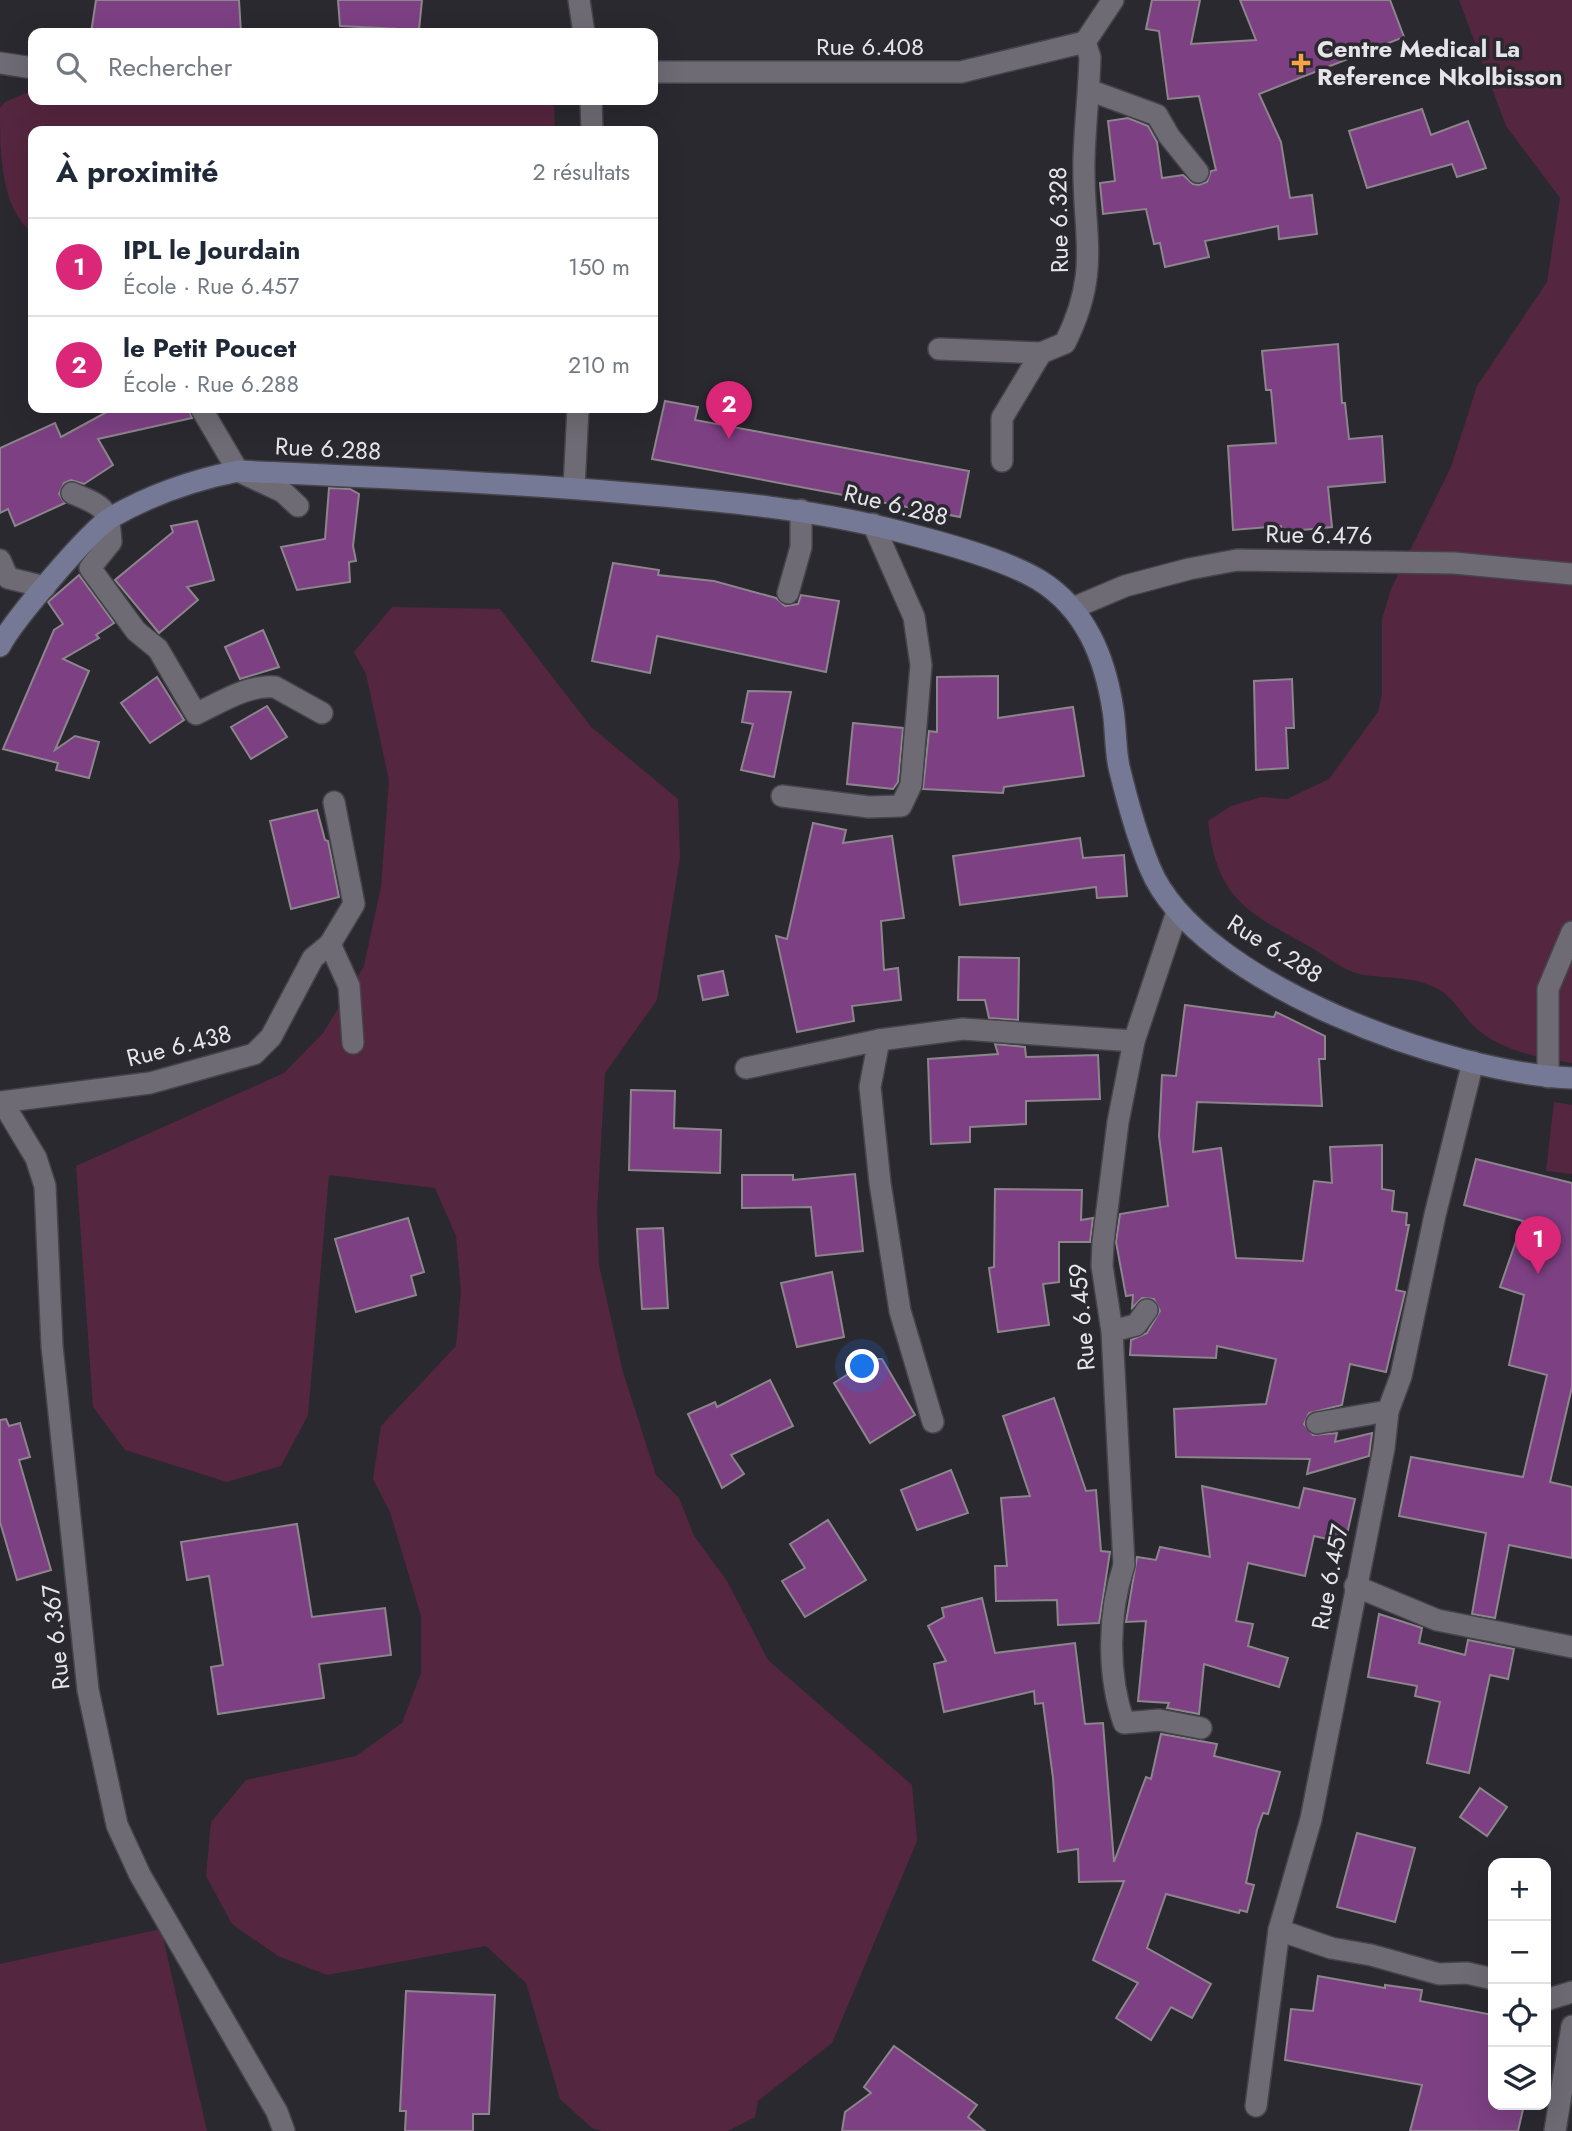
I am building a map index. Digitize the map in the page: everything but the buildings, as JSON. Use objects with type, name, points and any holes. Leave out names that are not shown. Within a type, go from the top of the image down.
[{"type":"street","points":[[579,0],[583,28]]},
{"type":"street","points":[[1085,42],[1113,0]]},
{"type":"street","name":"Rue 6.408","points":[[658,72],[961,72],[1085,42]]},
{"type":"street","name":"Rue 6.328","points":[[1002,461],[1002,418],[1041,354],[1065,343],[1083,299],[1090,265],[1084,161],[1090,57],[1085,42]]},
{"type":"street","points":[[0,63],[28,67]]},
{"type":"street","points":[[1089,90],[1157,115],[1169,136],[1198,172]]},
{"type":"street","points":[[591,105],[592,126]]},
{"type":"street","points":[[939,349],[1041,354]]},
{"type":"street","points":[[204,413],[238,471],[283,492],[298,506]]},
{"type":"street","points":[[574,488],[578,413]]},
{"type":"street","name":"Rue 6.288","points":[[0,646],[7,633],[45,587],[110,518],[190,480],[238,471],[574,488],[801,510],[873,524],[950,545],[1037,579],[1073,608],[1102,659],[1113,708],[1119,764],[1149,865],[1161,892],[1177,912],[1240,964],[1296,998],[1391,1037],[1473,1062],[1548,1077],[1572,1078]]},
{"type":"street","points":[[72,493],[100,505],[110,518],[111,542],[90,568],[136,631],[158,649],[196,714],[236,695],[267,686],[275,687],[322,713]]},
{"type":"street","points":[[788,593],[801,547],[801,510]]},
{"type":"street","points":[[782,796],[869,807],[901,806],[911,785],[921,665],[914,617],[873,524]]},
{"type":"street","points":[[0,559],[8,578],[45,587]]},
{"type":"street","name":"Rue 6.476","points":[[1073,608],[1125,586],[1237,560],[1454,563],[1572,574]]},
{"type":"street","name":"Rue 6.438","points":[[2,1103],[150,1083],[254,1054],[271,1037],[313,958],[330,944],[354,904],[334,802]]},
{"type":"street","name":"Rue 6.459","points":[[1177,912],[1134,1041],[1118,1122],[1103,1242],[1102,1266],[1112,1331],[1124,1565],[1115,1593],[1112,1622],[1117,1703],[1124,1723],[1158,1720],[1201,1728]]},
{"type":"street","points":[[1548,1077],[1548,989],[1572,932]]},
{"type":"street","points":[[330,944],[349,986],[353,1043]]},
{"type":"street","points":[[746,1068],[879,1040],[963,1029],[1134,1041]]},
{"type":"street","points":[[879,1040],[870,1087],[880,1183],[900,1311],[933,1422]]},
{"type":"street","name":"Rue 6.457","points":[[1256,2106],[1279,1930],[1311,1819],[1354,1586],[1384,1448],[1388,1411],[1404,1363],[1435,1215],[1473,1062]]},
{"type":"street","name":"Rue 6.367","points":[[2,1103],[36,1158],[45,1186],[52,1346],[88,1689],[117,1825],[140,1875],[271,2100],[284,2131]]},
{"type":"street","points":[[1112,1331],[1136,1325],[1147,1310]]},
{"type":"street","points":[[1317,1423],[1388,1411]]},
{"type":"street","points":[[1354,1586],[1437,1620],[1572,1647]]},
{"type":"street","points":[[1279,1930],[1331,1948],[1371,1955],[1439,1974],[1467,1973],[1488,1978]]},
{"type":"street","points":[[1551,1998],[1572,1992]]},
{"type":"street","points":[[1555,2131],[1572,2026]]},
{"type":"shaded area","points":[[1459,0],[1572,0],[1572,1063],[1502,1045],[1476,1028],[1441,991],[1421,982],[1353,972],[1253,913],[1239,901],[1219,870],[1208,821],[1231,806],[1261,797],[1287,799],[1329,779],[1378,712],[1382,693],[1382,619],[1391,589],[1451,467],[1477,386],[1547,282],[1560,198],[1506,126]]},
{"type":"shaded area","points":[[28,92],[28,105],[554,105],[555,126],[28,126],[28,228],[14,209],[4,177],[0,108],[5,102]]},
{"type":"shaded area","points":[[392,607],[500,609],[591,727],[678,799],[680,857],[657,1000],[605,1073],[597,1212],[599,1265],[623,1372],[656,1475],[679,1498],[694,1536],[727,1581],[768,1660],[912,1785],[917,1841],[832,2043],[758,2101],[755,2117],[728,2131],[602,2131],[592,2128],[560,2099],[526,1983],[486,1946],[327,1975],[278,1956],[232,1924],[206,1876],[211,1822],[246,1780],[356,1756],[402,1723],[421,1673],[421,1616],[390,1512],[373,1479],[381,1426],[456,1346],[461,1292],[456,1236],[435,1188],[329,1175],[308,1415],[281,1466],[227,1482],[125,1450],[93,1407],[76,1166],[284,1073],[323,1033],[364,966],[381,887],[389,780],[366,674],[354,652]]},
{"type":"shaded area","points":[[1554,1102],[1572,1105],[1572,1174],[1546,1171]]},
{"type":"shaded area","points":[[161,1929],[207,2131],[0,2131],[0,1964]]},
{"type":"place","name":"Centre Medical La Reference Nkolbisson","points":[[1301,63]]},
{"type":"place","name":"le Petit Poucet","points":[[729,439]]},
{"type":"place","name":"IPL le Jourdain","points":[[1538,1274]]}]
